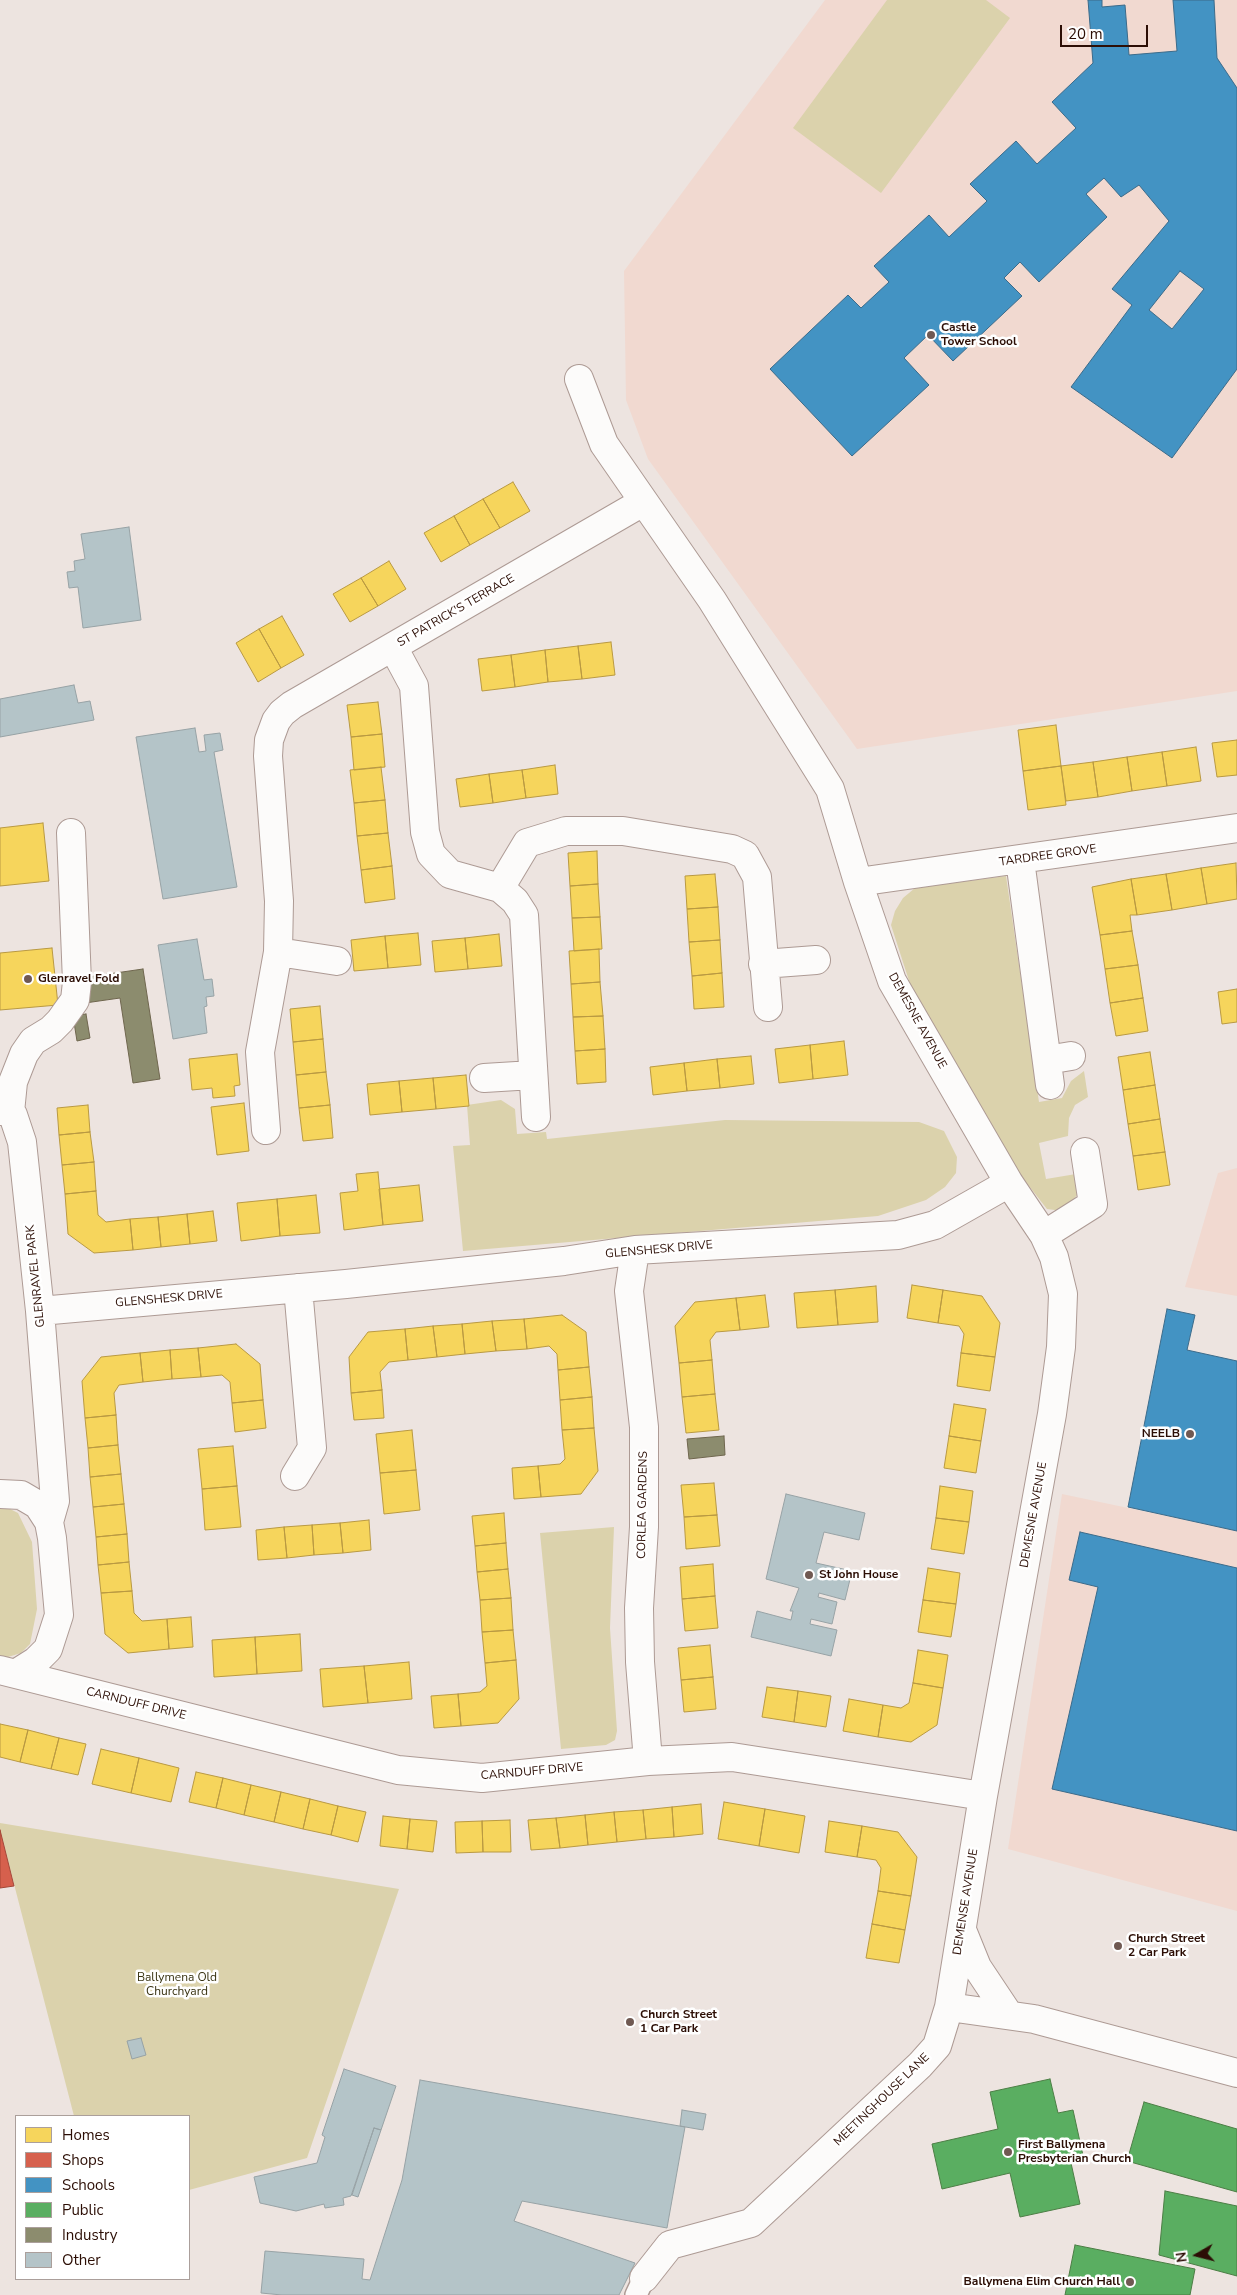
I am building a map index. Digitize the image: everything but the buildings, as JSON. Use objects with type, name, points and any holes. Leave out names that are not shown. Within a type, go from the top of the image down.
[{"type":"street","name":"DEMESNE AVENUE","points":[[579,379],[604,444],[712,600],[830,789],[858,882],[892,981],[1009,1183],[1044,1235],[1054,1257],[1061,1281],[1063,1294],[1061,1347],[1028,1547],[983,1796]]},
{"type":"street","name":"ST PATRICK'S TERRACE","points":[[536,1117],[524,915],[516,901],[500,888],[450,874],[431,854],[425,832],[414,686],[393,647],[643,502]]},
{"type":"street","points":[[266,1130],[260,1052],[278,952],[279,901],[268,756],[272,731],[282,712],[393,647]]},
{"type":"street","name":"TARDREE GROVE","points":[[858,882],[1237,828]]},
{"type":"street","points":[[500,888],[527,843],[566,831],[623,831],[732,849],[745,854],[753,866],[756,877],[768,1007]]},
{"type":"street","points":[[5,1111],[13,1082],[24,1054],[32,1041],[50,1030],[60,1021],[75,1000],[77,982],[71,833]]},
{"type":"street","points":[[1020,860],[1056,1067]]},
{"type":"street","points":[[278,952],[337,961]]},
{"type":"street","points":[[763,964],[816,960]]},
{"type":"street","points":[[484,1078],[533,1075]]},
{"type":"street","name":"GLENRAVEL PARK","points":[[5,1111],[22,1142],[40,1311],[55,1501],[49,1522],[59,1615],[48,1649],[36,1661],[9,1671]]},
{"type":"street","points":[[1044,1235],[1092,1204],[1085,1152]]},
{"type":"street","name":"GLENSHESK DRIVE","points":[[40,1311],[298,1288],[564,1261],[635,1250],[898,1235],[934,1225],[1009,1183]]},
{"type":"street","name":"CORLEA GARDENS","points":[[635,1250],[629,1291],[644,1427],[645,1518],[639,1608],[640,1662],[648,1761]]},
{"type":"street","points":[[295,1476],[312,1448],[298,1288]]},
{"type":"street","points":[[10,1495],[42,1471],[51,1453]]},
{"type":"street","points":[[10,1495],[38,1505],[49,1522]]},
{"type":"street","name":"CARNDUFF DRIVE","points":[[9,1671],[398,1770],[482,1778],[648,1761],[732,1757],[983,1796]]},
{"type":"street","name":"DEMENSE AVENUE","points":[[949,2007],[983,1796]]},
{"type":"street","points":[[962,1928],[977,1967],[1009,2015]]},
{"type":"street","points":[[949,2007],[1034,2019],[1237,2072]]},
{"type":"street","name":"MEETINGHOUSE LANE","points":[[640,2287],[670,2245],[751,2223],[776,2201],[920,2065],[937,2046],[949,2007]]},
{"type":"shaded area","name":"Castle Tower School","points":[[825,0],[1237,0],[1237,691],[857,749],[648,459],[626,400],[624,271]]},
{"type":"shaded area","points":[[1237,1168],[1237,1296],[1185,1287],[1218,1173]]},
{"type":"shaded area","points":[[1062,1494],[1237,1531],[1237,1911],[1008,1849]]},
{"type":"green space","points":[[887,0],[986,0],[1010,18],[881,193],[793,128]]},
{"type":"green space","points":[[1006,876],[1039,1102],[1062,1098],[1071,1081],[1084,1071],[1088,1097],[1075,1105],[1069,1118],[1068,1136],[1039,1143],[1046,1179],[1076,1174],[1078,1194],[1063,1211],[1047,1209],[1011,1163],[912,990],[891,925],[895,911],[903,898],[915,888]]},
{"type":"green space","points":[[501,1100],[515,1109],[517,1134],[546,1132],[547,1139],[725,1120],[919,1122],[944,1131],[957,1157],[956,1173],[945,1187],[926,1200],[878,1216],[463,1251],[453,1146],[470,1145],[467,1105]]},
{"type":"green space","points":[[0,1504],[18,1513],[32,1542],[37,1609],[30,1644],[21,1653],[8,1657],[0,1657]]},
{"type":"green space","points":[[614,1527],[610,1628],[617,1731],[615,1740],[606,1745],[561,1749],[540,1533]]},
{"type":"green space","name":"Ballymena Old Churchyard","points":[[0,1823],[399,1889],[307,2158],[190,2190],[190,2115],[74,2115],[0,1830]]},
{"type":"place","name":"Castle Tower School","points":[[931,335]]},
{"type":"place","name":"Glenravel Fold","points":[[28,979]]},
{"type":"place","name":"NEELB","points":[[1190,1434]]},
{"type":"place","name":"St John House","points":[[809,1575]]},
{"type":"place","name":"Church Street 2 Car Park","points":[[1118,1946]]},
{"type":"place","name":"Church Street 1 Car Park","points":[[630,2022]]},
{"type":"place","name":"First Ballymena Presbyterian Church","points":[[1008,2152]]},
{"type":"place","name":"Ballymena Elim Church Hall","points":[[1130,2282]]}]
